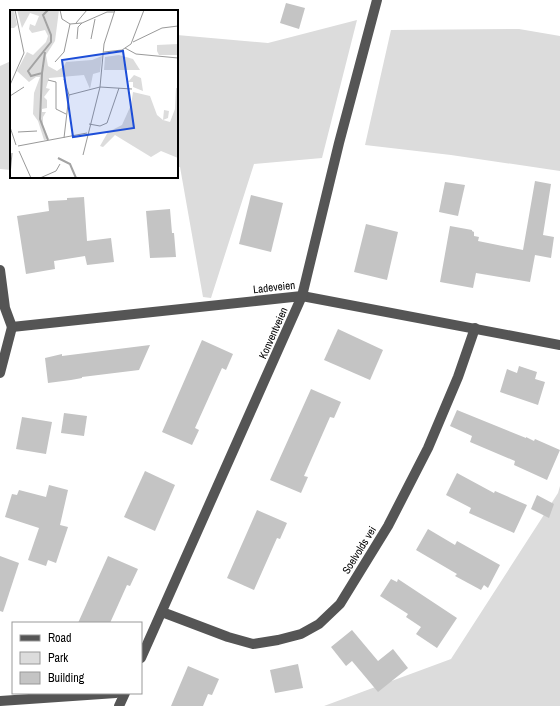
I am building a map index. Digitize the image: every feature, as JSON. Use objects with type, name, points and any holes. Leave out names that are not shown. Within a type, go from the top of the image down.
[{"type":"street","name":"Konventveien","points":[[142,656],[302,296],[339,143],[377,0]]},
{"type":"street","points":[[0,270],[5,308],[12,327],[0,373]]},
{"type":"street","name":"Ladeveien","points":[[12,327],[302,296],[560,345]]},
{"type":"street","name":"Soelvolds vei","points":[[162,612],[228,637],[252,644],[278,640],[301,634],[319,624],[340,604],[388,526],[428,448],[458,377],[474,328]]},
{"type":"street","points":[[0,701],[102,694]]},
{"type":"street","points":[[119,706],[125,694]]},
{"type":"green space","points":[[357,20],[322,158],[254,164],[211,298],[203,297],[180,167],[178,167],[178,35],[268,43]]},
{"type":"green space","points":[[519,29],[560,36],[560,171],[451,155],[365,145],[391,30]]},
{"type":"green space","points":[[10,61],[10,170],[0,169],[0,66]]},
{"type":"green space","points":[[560,486],[560,706],[324,706],[451,659],[558,493]]},
{"type":"building","points":[[286,3],[305,8],[299,29],[280,23]]},
{"type":"building","points":[[535,181],[551,184],[543,235],[554,237],[551,258],[535,255],[530,282],[476,273],[473,288],[440,282],[450,226],[472,230],[474,232],[474,236],[479,237],[478,241],[523,250]]},
{"type":"building","points":[[445,182],[465,185],[458,216],[439,212]]},
{"type":"building","points":[[251,195],[283,203],[271,252],[239,244]]},
{"type":"building","points":[[84,197],[87,241],[111,238],[114,262],[87,265],[85,256],[54,261],[55,269],[26,274],[17,216],[49,211],[48,201]]},
{"type":"building","points":[[170,209],[176,257],[150,258],[146,211]]},
{"type":"building","points":[[366,224],[398,232],[387,280],[354,272]]},
{"type":"building","points":[[338,329],[383,350],[370,380],[324,360]]},
{"type":"building","points":[[202,340],[233,354],[226,370],[222,368],[195,428],[199,430],[192,445],[162,432]]},
{"type":"building","points":[[150,345],[139,370],[48,383],[45,358],[62,354],[62,356]]},
{"type":"building","points":[[519,366],[537,372],[535,379],[545,382],[538,405],[500,392],[507,369],[517,373]]},
{"type":"building","points":[[311,389],[341,402],[334,418],[330,417],[304,476],[308,477],[301,493],[270,480]]},
{"type":"building","points":[[457,410],[534,441],[535,439],[560,450],[547,480],[514,465],[515,461],[470,442],[472,436],[450,426]]},
{"type":"building","points":[[64,413],[87,416],[84,436],[61,433]]},
{"type":"building","points":[[22,417],[52,422],[46,454],[16,449]]},
{"type":"building","points":[[145,471],[175,485],[155,531],[124,517]]},
{"type":"building","points":[[457,473],[494,493],[495,491],[527,505],[514,533],[469,513],[471,508],[446,495]]},
{"type":"building","points":[[49,485],[68,490],[60,525],[68,527],[56,563],[48,560],[46,566],[28,560],[39,528],[5,517],[12,494],[17,495],[19,490],[46,497]]},
{"type":"building","points":[[537,495],[554,504],[549,518],[531,509]]},
{"type":"building","points":[[257,510],[287,523],[280,539],[277,538],[254,590],[227,578]]},
{"type":"building","points":[[428,529],[455,545],[457,541],[500,565],[488,588],[484,585],[481,590],[455,576],[457,574],[416,550]]},
{"type":"building","points":[[0,556],[19,563],[3,612],[0,611]]},
{"type":"building","points":[[108,556],[138,569],[130,586],[127,585],[110,622],[78,622]]},
{"type":"building","points":[[391,579],[397,582],[398,579],[457,618],[437,648],[416,634],[421,627],[406,617],[408,614],[380,596]]},
{"type":"building","points":[[352,630],[378,661],[393,649],[408,668],[378,692],[352,661],[346,666],[331,647]]},
{"type":"building","points":[[298,664],[303,688],[275,693],[270,670]]},
{"type":"building","points":[[188,666],[219,679],[212,695],[208,694],[203,706],[171,706]]}]
